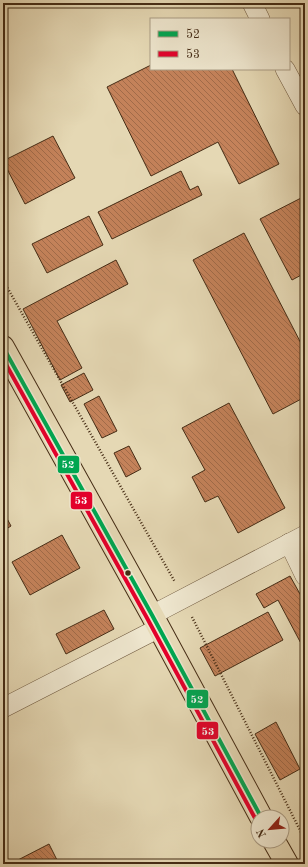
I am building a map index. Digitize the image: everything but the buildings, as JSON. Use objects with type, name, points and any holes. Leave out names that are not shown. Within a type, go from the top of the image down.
[{"type":"main road","points":[[3,347],[258,809]]},
{"type":"main road","points":[[279,849],[287,864]]},
{"type":"street","points":[[252,3],[260,18]]},
{"type":"street","points":[[286,70],[305,106]]},
{"type":"street","points":[[3,708],[155,621],[183,599],[297,539],[305,576]]},
{"type":"path","points":[[3,280],[183,599],[305,840]]},
{"type":"transit line","name":"52","points":[[3,347],[152,615],[257,809]]},
{"type":"transit line","name":"53","points":[[3,359],[147,618],[250,809]]}]
